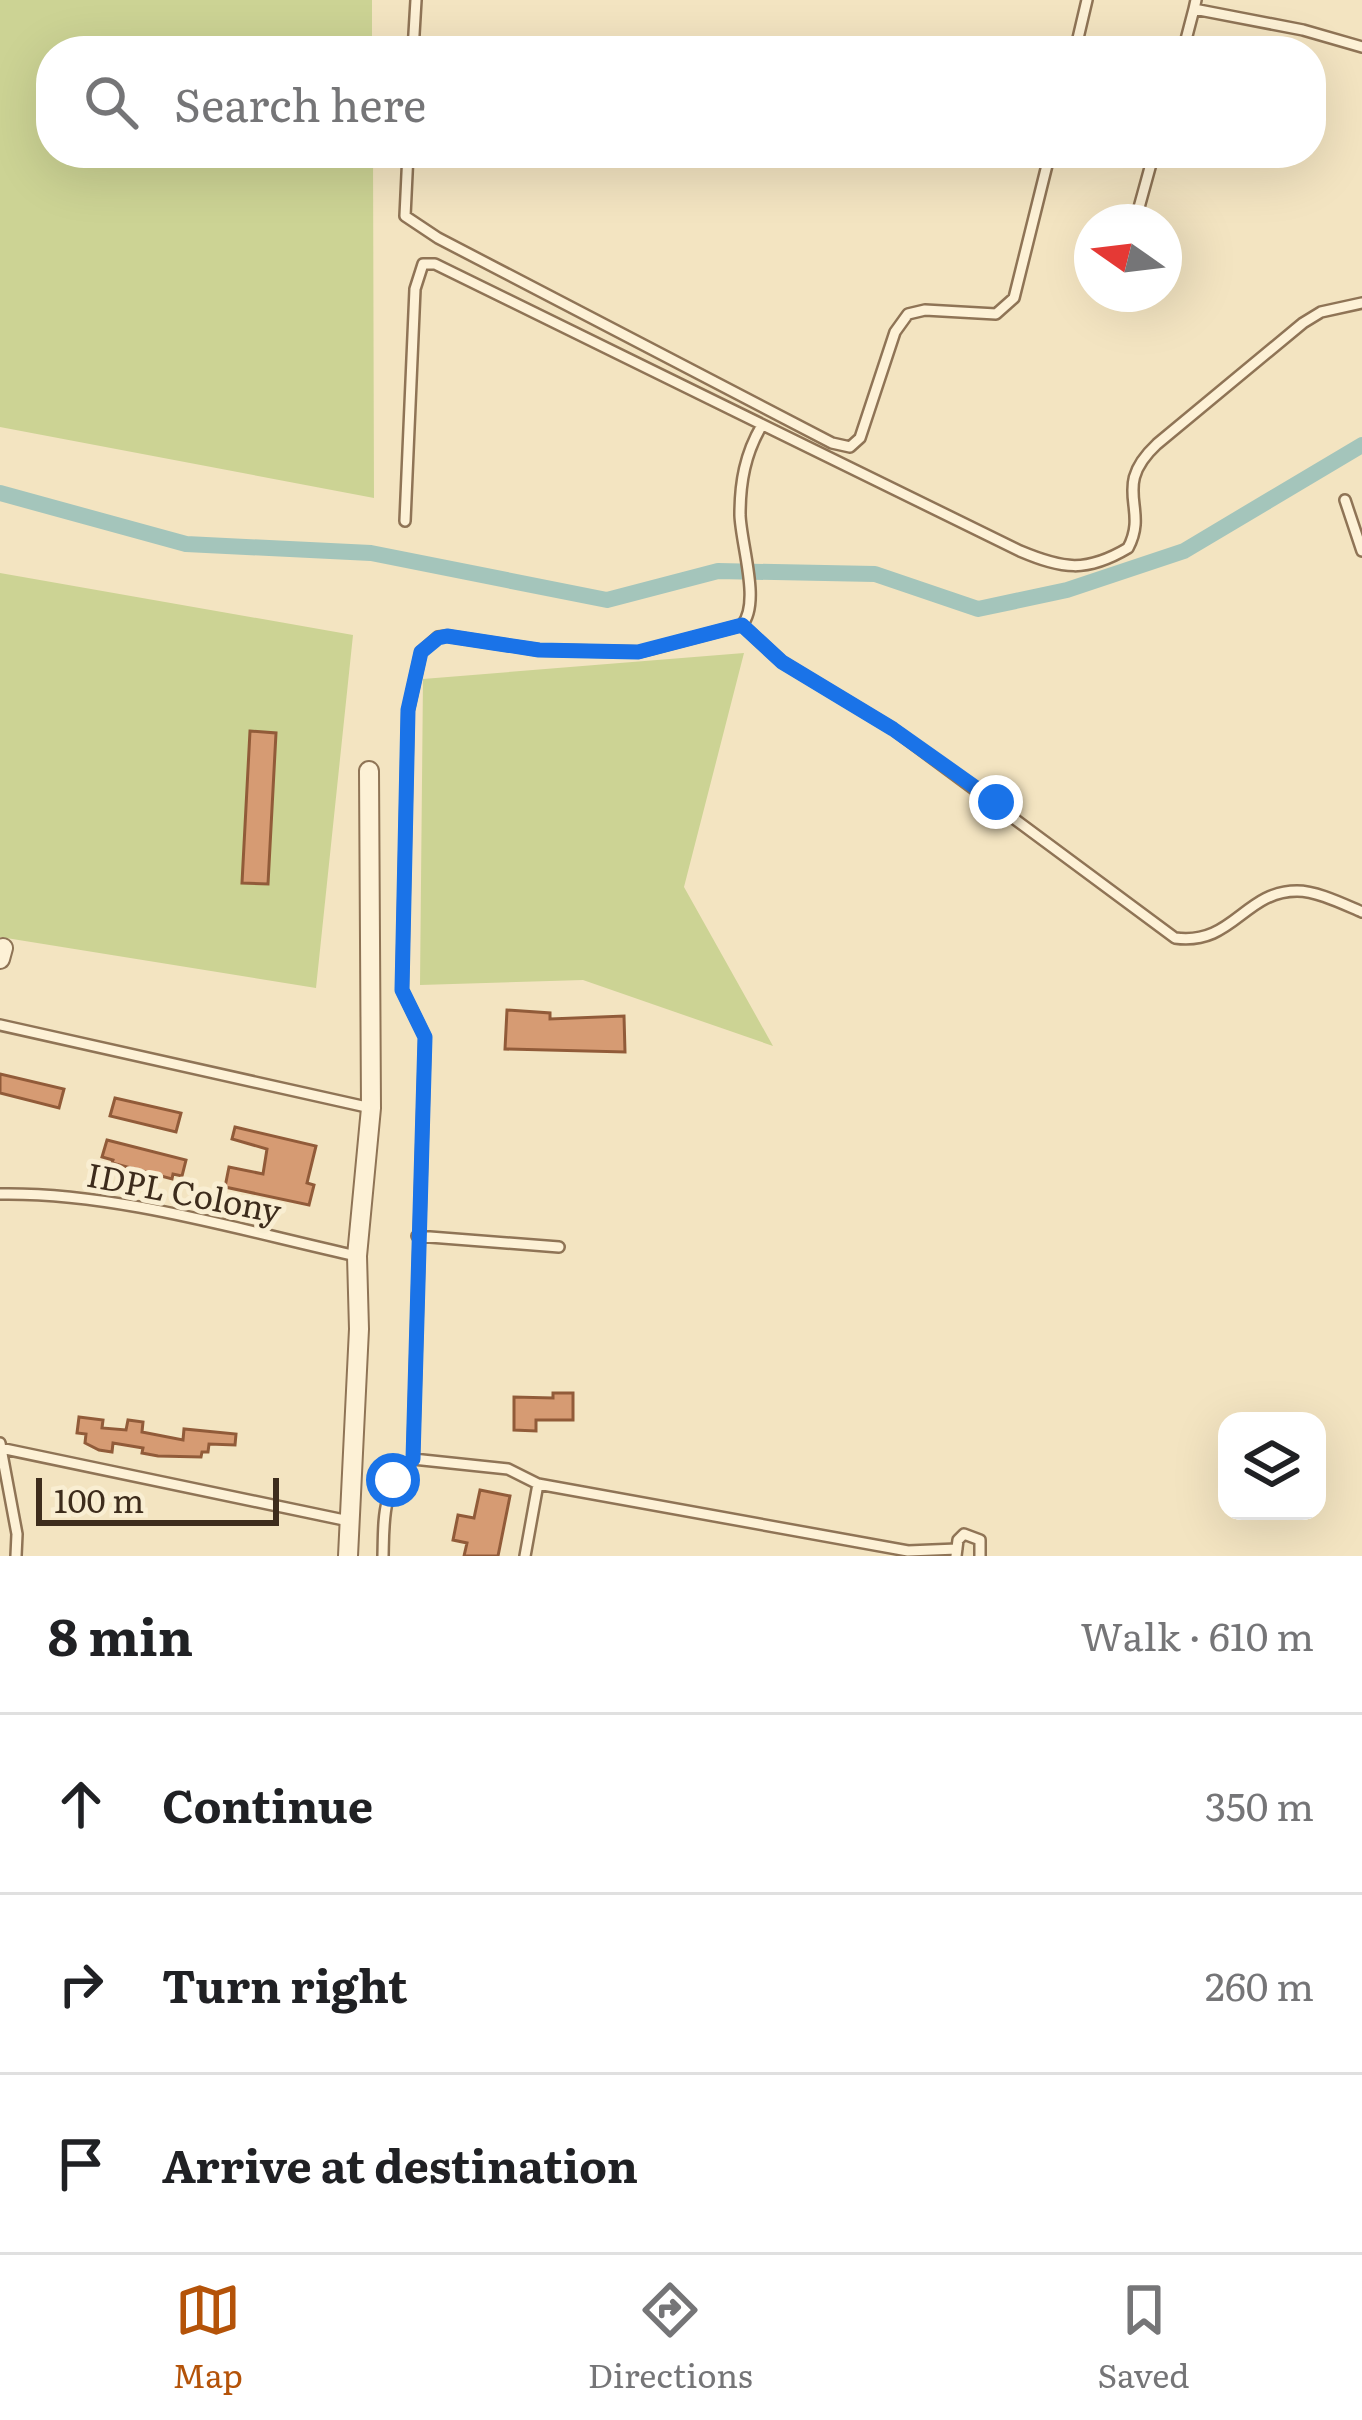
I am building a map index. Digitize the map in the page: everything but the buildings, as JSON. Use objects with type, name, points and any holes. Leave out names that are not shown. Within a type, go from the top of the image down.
[{"type":"street","points":[[348,1556],[357,1256],[371,1108],[369,771]]},
{"type":"lane","points":[[414,36],[416,0]]},
{"type":"lane","points":[[1079,36],[1087,0]]},
{"type":"lane","points":[[1187,36],[1195,5],[1324,36]]},
{"type":"lane","points":[[1326,36],[1362,47]]},
{"type":"lane","points":[[407,168],[405,216],[438,238],[832,443],[850,447],[860,438],[896,332],[908,314],[925,310],[996,314],[1014,298],[1046,168]]},
{"type":"lane","points":[[1140,204],[1150,168]]},
{"type":"lane","points":[[405,520],[415,289],[423,264],[435,264],[1020,551],[1064,568],[1118,554],[1131,542],[1136,530],[1133,475],[1141,459],[1303,323],[1321,312],[1362,303]]},
{"type":"lane","points":[[383,1556],[386,1497],[393,1480],[413,1459],[425,1037],[402,990],[400,931],[408,710],[421,652],[447,636],[539,650],[638,652],[742,625],[752,606],[742,538],[743,472],[762,425]]},
{"type":"lane","points":[[1345,500],[1362,551]]},
{"type":"lane","points":[[742,625],[782,662],[893,729],[1175,938],[1196,941],[1218,934],[1265,896],[1300,890],[1362,912]]},
{"type":"lane","points":[[0,1025],[371,1108]]},
{"type":"lane","name":"IDPL Colony","points":[[0,1194],[45,1193],[357,1256]]},
{"type":"lane","points":[[417,1236],[559,1247]]},
{"type":"lane","points":[[16,1556],[0,1446],[350,1521]]},
{"type":"lane","points":[[413,1459],[508,1469],[538,1484],[908,1551],[957,1552],[960,1536],[975,1536],[980,1540],[980,1556]]},
{"type":"lane","points":[[525,1556],[538,1484]]},
{"type":"green space","points":[[0,0],[372,0],[372,36],[36,36],[36,168],[373,168],[374,498],[0,427]]},
{"type":"green space","points":[[0,573],[353,635],[316,988],[0,937]]},
{"type":"green space","points":[[744,653],[684,887],[773,1046],[583,980],[420,985],[423,679]]},
{"type":"waterway","points":[[0,493],[186,544],[371,553],[607,600],[718,571],[875,574],[978,609],[1067,590],[1184,551],[1362,445]]},
{"type":"route","points":[[393,1480],[413,1459],[425,1037],[402,990],[400,931],[408,710],[421,652],[447,636],[539,650],[638,652],[742,625],[782,662],[893,729],[996,802]]}]
